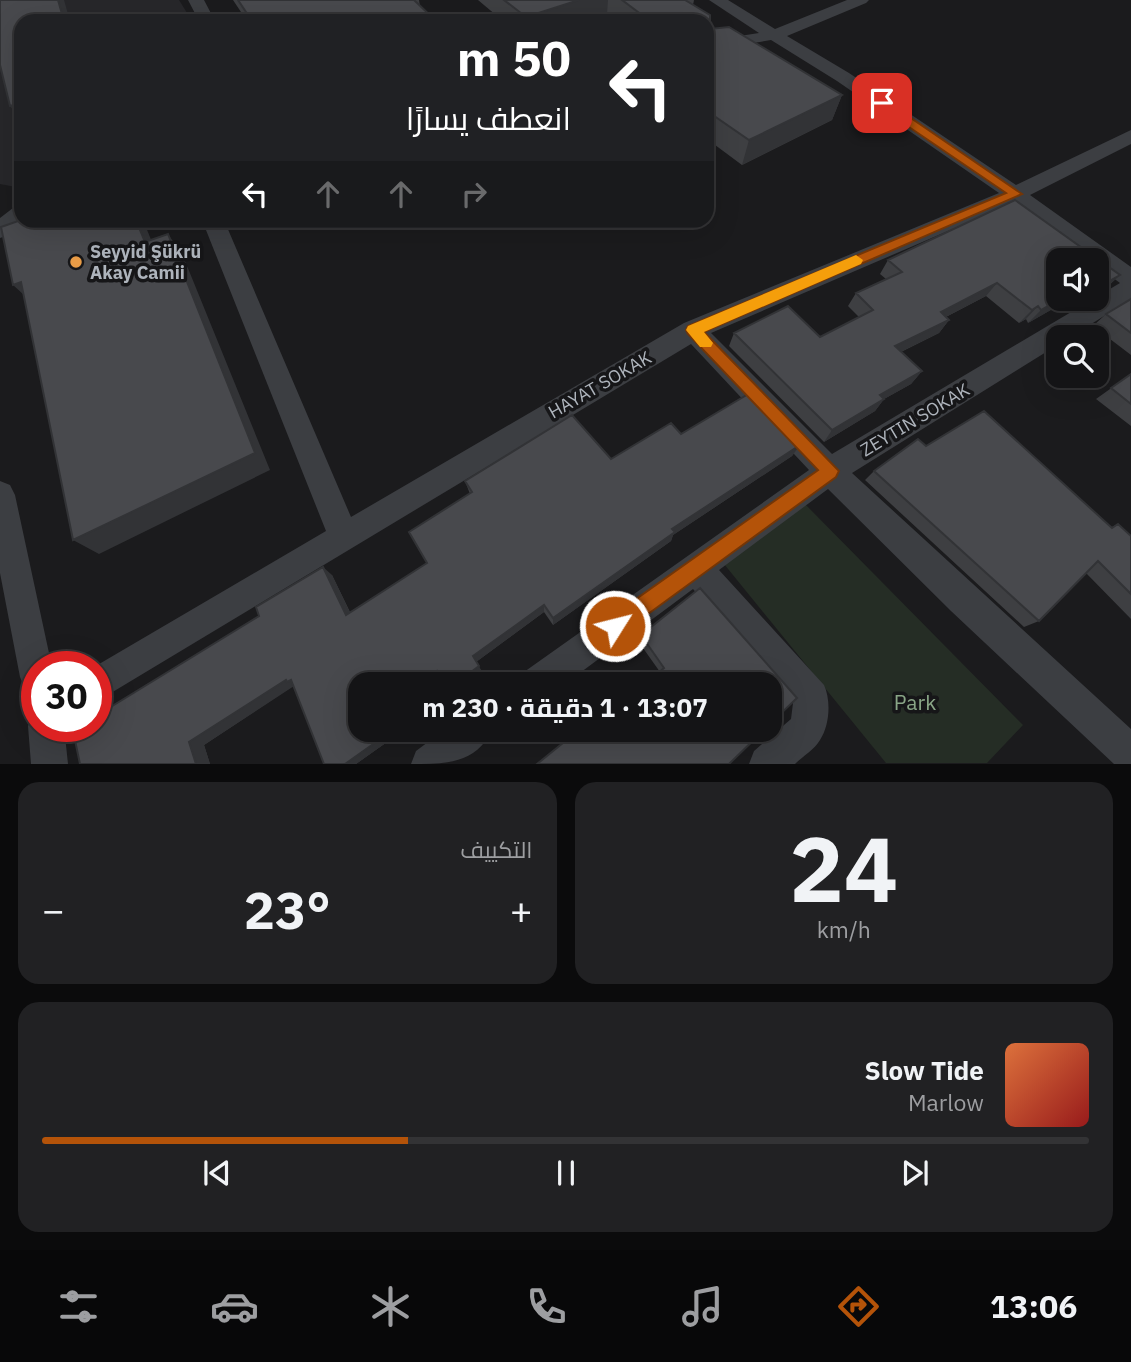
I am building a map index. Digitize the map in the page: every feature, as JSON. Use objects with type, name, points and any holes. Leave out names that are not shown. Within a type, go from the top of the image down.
[{"type":"street","points":[[717,0],[951,149],[1131,279]]},
{"type":"street","points":[[714,45],[774,35],[860,0]]},
{"type":"street","name":"HAYAT SOKAK","points":[[112,675],[693,330],[1016,194],[1131,136]]},
{"type":"street","points":[[0,230],[14,219]]},
{"type":"street","points":[[215,228],[344,537]]},
{"type":"street","name":"ZEYTIN SOKAK","points":[[552,672],[830,471],[1131,288]]},
{"type":"street","points":[[693,330],[830,471],[1000,637],[1131,754]]},
{"type":"street","points":[[0,495],[32,651]]},
{"type":"street","points":[[695,567],[812,697],[807,729],[767,764]]},
{"type":"street","points":[[48,742],[50,764]]},
{"type":"street","points":[[429,764],[458,742]]},
{"type":"shaded area","points":[[0,0],[179,0],[188,14],[14,14],[14,187],[0,184]]},
{"type":"green space","name":"Park","points":[[803,502],[1023,725],[987,763],[886,763],[724,564]]},
{"type":"building","points":[[0,0],[58,0],[62,14],[14,14],[14,105],[10,106],[0,65]]},
{"type":"building","points":[[238,0],[414,0],[429,14],[247,14]]},
{"type":"building","points":[[504,0],[579,0],[535,14],[522,14]]},
{"type":"building","points":[[622,0],[685,0],[708,14],[641,14]]},
{"type":"building","points":[[729,27],[842,95],[749,140],[714,116],[714,29]]},
{"type":"building","points":[[1015,200],[1082,248],[1046,248],[1046,307],[1041,310],[1038,306],[1032,310],[997,283],[941,312],[949,320],[895,346],[922,371],[880,395],[884,399],[832,430],[734,333],[788,306],[820,337],[873,310],[856,293],[902,272],[888,260]]},
{"type":"building","points":[[14,222],[14,228],[139,228],[145,242],[168,234],[255,453],[73,540],[21,282],[13,285],[1,227]]},
{"type":"building","points":[[1109,267],[1120,275],[1109,281]]},
{"type":"building","points":[[1131,299],[1131,333],[1106,314]]},
{"type":"building","points":[[1131,374],[1131,404],[1111,388]]},
{"type":"building","points":[[750,393],[800,445],[672,529],[675,532],[553,618],[544,605],[473,656],[479,666],[471,672],[348,672],[348,742],[376,742],[345,764],[324,764],[291,680],[286,680],[189,742],[196,764],[80,764],[75,742],[112,742],[112,706],[259,616],[256,607],[323,567],[346,615],[427,563],[409,532],[472,492],[465,481],[572,415],[611,459],[671,423],[681,434]]},
{"type":"building","points":[[984,411],[1112,528],[1118,524],[1131,536],[1131,594],[1098,561],[1039,621],[874,471],[918,439],[926,446]]},
{"type":"building","points":[[700,588],[774,672],[659,672],[664,668],[641,635]]},
{"type":"building","points":[[782,681],[797,698],[782,712]]},
{"type":"building","points":[[564,742],[752,742],[729,764],[537,764]]},
{"type":"slow traffic","points":[[705,343],[693,330],[856,260]]},
{"type":"place","name":"Seyyid Şükrü Akay Camii","points":[[76,262]]},
{"type":"route","points":[[615,626],[830,471],[693,330],[1016,194],[882,103]]}]
